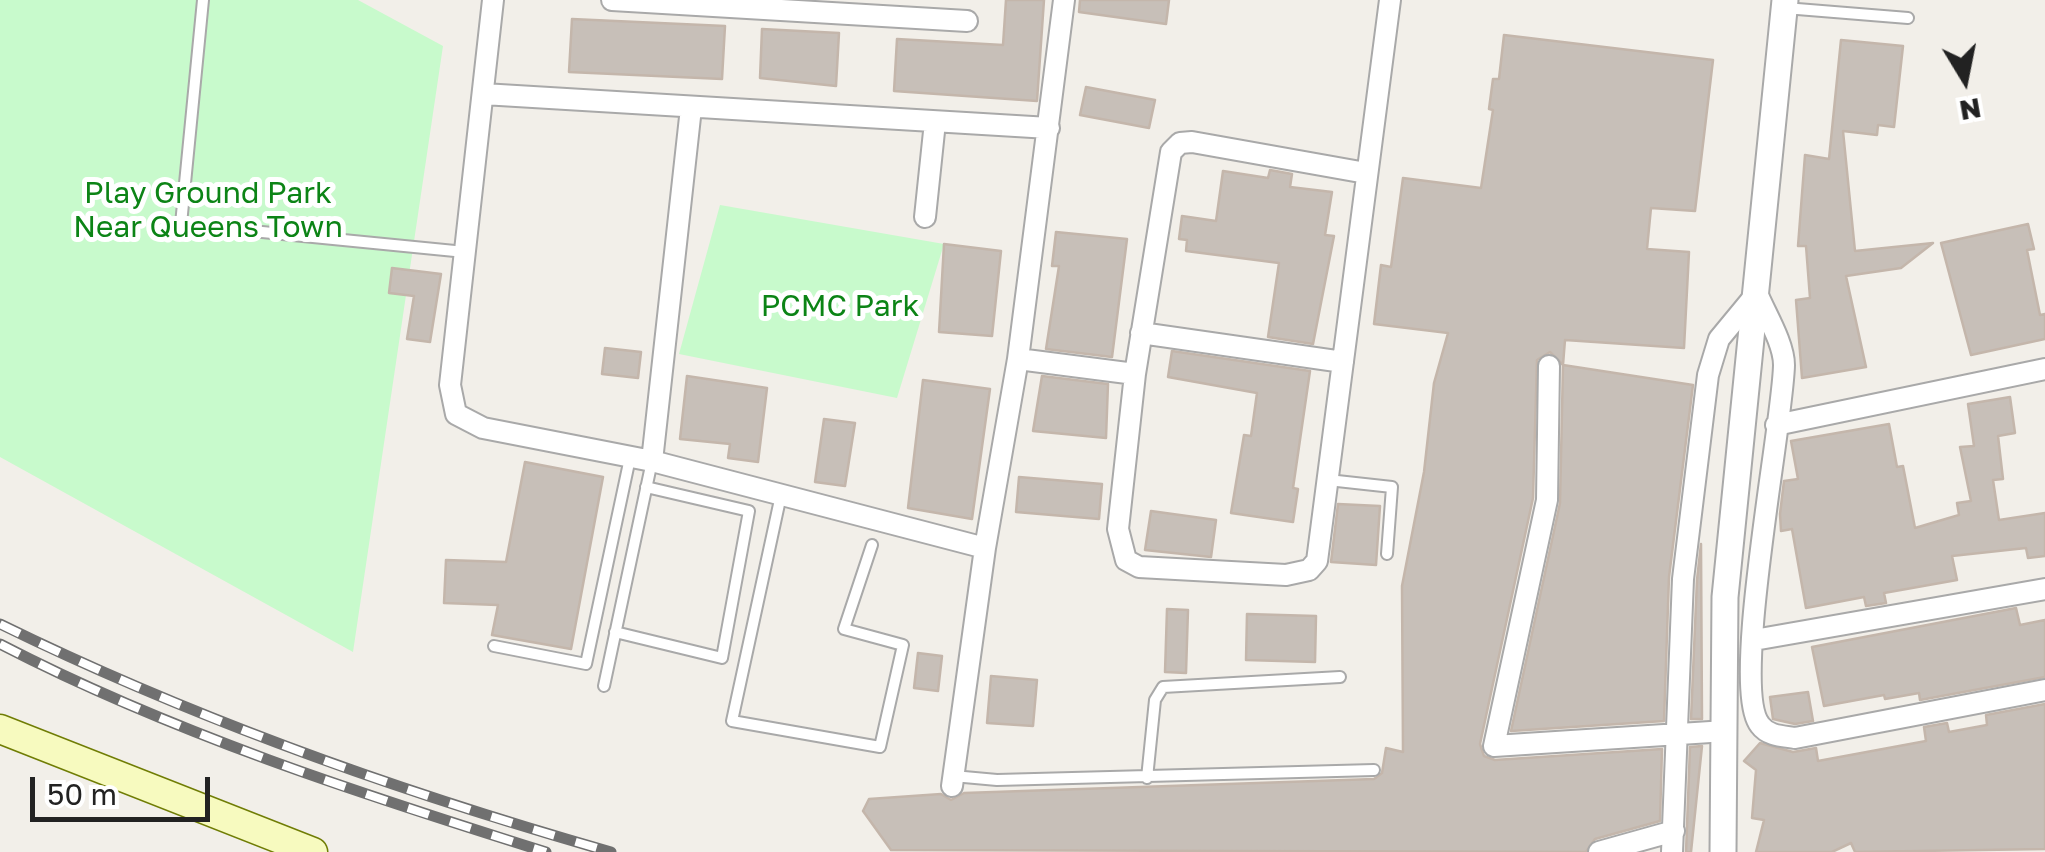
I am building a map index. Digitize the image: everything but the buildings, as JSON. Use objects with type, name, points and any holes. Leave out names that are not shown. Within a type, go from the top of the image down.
[{"type":"main road","points":[[0,729],[313,852]]},
{"type":"street","points":[[493,0],[450,385],[456,414],[483,428],[652,461],[985,548]]},
{"type":"street","points":[[612,0],[874,8],[967,21]]},
{"type":"street","points":[[953,781],[985,548],[1018,359],[1064,0]]},
{"type":"street","points":[[1366,173],[1180,143],[1168,163],[1135,374],[1118,529],[1126,560],[1139,567],[1300,574],[1317,561],[1390,0]]},
{"type":"street","points":[[1722,852],[1726,731],[1724,597],[1784,4]]},
{"type":"street","points":[[483,94],[1049,128]]},
{"type":"street","points":[[652,461],[691,108]]},
{"type":"street","points":[[926,217],[935,122]]},
{"type":"street","points":[[1756,293],[1784,361],[1762,519],[1754,640],[1754,706],[1758,724],[1772,734],[1794,738],[2045,690]]},
{"type":"street","points":[[1599,852],[1673,841],[1682,579],[1708,375],[1719,339],[1756,293]]},
{"type":"street","points":[[1141,333],[1343,362]]},
{"type":"street","points":[[1018,359],[1135,374]]},
{"type":"street","points":[[1549,366],[1547,500],[1494,746],[1726,731]]},
{"type":"street","points":[[1776,425],[2045,370]]},
{"type":"street","points":[[1754,640],[2045,588]]},
{"type":"lane","points":[[204,0],[181,224],[465,252]]},
{"type":"lane","points":[[1784,4],[1908,18]]},
{"type":"lane","points":[[494,646],[586,664],[630,457]]},
{"type":"lane","points":[[604,686],[652,461]]},
{"type":"lane","points":[[1328,480],[1392,486],[1387,554]]},
{"type":"lane","points":[[615,632],[722,658],[749,510],[646,487]]},
{"type":"lane","points":[[781,495],[732,721],[880,747],[903,645],[844,628],[872,545]]},
{"type":"lane","points":[[1146,778],[1155,700],[1163,686],[1340,677]]},
{"type":"lane","points":[[953,781],[1374,770]]},
{"type":"green space","name":"Play Ground Park Near Queens Town","points":[[0,0],[358,0],[443,46],[353,652],[0,457]]},
{"type":"green space","name":"PCMC Park","points":[[720,205],[944,244],[897,398],[679,354]]},
{"type":"railway","points":[[0,624],[73,659],[300,752],[455,805],[611,852]]},
{"type":"railway","points":[[0,644],[132,706],[268,760],[546,852]]}]
